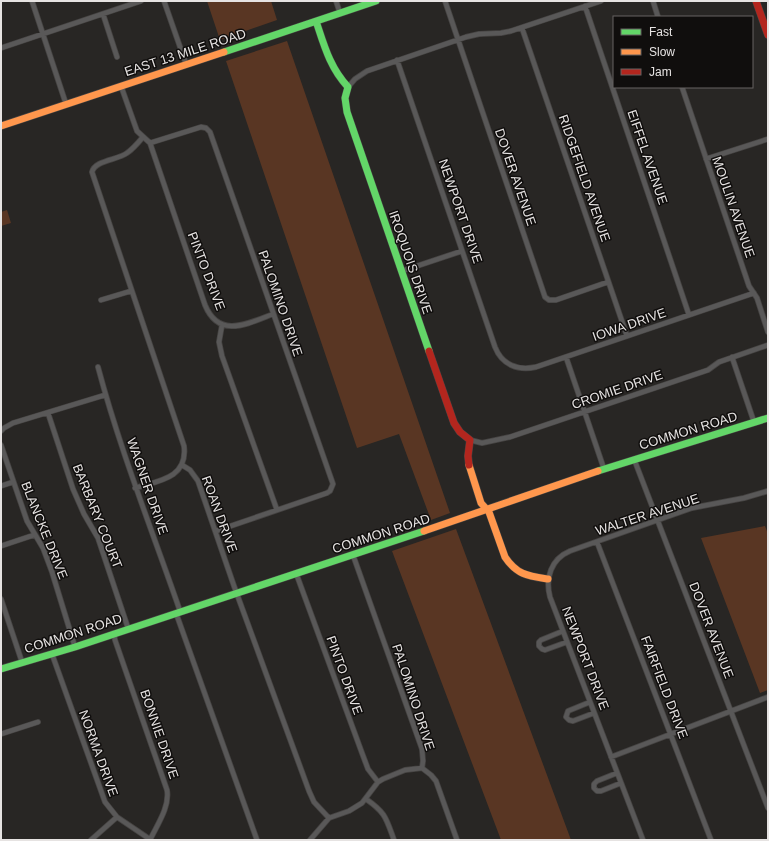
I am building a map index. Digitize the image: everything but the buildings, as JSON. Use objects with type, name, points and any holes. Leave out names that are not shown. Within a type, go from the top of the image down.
[{"type":"street","points":[[32,1],[66,104]]},
{"type":"street","points":[[1,48],[141,1]]},
{"type":"street","points":[[164,1],[186,64]]},
{"type":"street","points":[[336,1],[340,13]]},
{"type":"street","name":"EAST 13 MILE ROAD","points":[[1,126],[376,1]]},
{"type":"street","name":"DOVER AVENUE","points":[[445,1],[545,297],[549,300],[556,300],[608,282]]},
{"type":"street","points":[[316,21],[332,68],[340,79],[348,86],[362,74],[458,39],[474,34],[504,33],[601,1]]},
{"type":"street","points":[[653,1],[658,16]]},
{"type":"street","points":[[756,1],[768,35]]},
{"type":"street","name":"EIFFEL AVENUE","points":[[586,6],[613,87]]},
{"type":"street","points":[[103,14],[117,57]]},
{"type":"street","name":"RIDGEFIELD AVENUE","points":[[522,28],[627,336]]},
{"type":"street","name":"NEWPORT DRIVE","points":[[397,60],[496,350],[500,357],[510,365]]},
{"type":"street","points":[[121,86],[137,131],[150,143]]},
{"type":"street","name":"IROQUOIS DRIVE","points":[[348,86],[345,98],[347,112],[454,423],[460,432],[470,440]]},
{"type":"street","name":"EIFFEL AVENUE","points":[[613,88],[689,315]]},
{"type":"street","name":"MOULIN AVENUE","points":[[682,88],[749,286],[757,300],[768,332]]},
{"type":"street","name":"PALOMINO DRIVE","points":[[150,143],[198,128],[206,128],[212,136],[273,314],[332,479],[333,488],[327,493],[277,510]]},
{"type":"street","points":[[135,488],[169,478],[177,472],[182,465],[185,451],[183,441],[93,177],[93,168],[98,164],[126,154],[143,138]]},
{"type":"street","points":[[706,159],[768,140]]},
{"type":"street","name":"PINTO DRIVE","points":[[150,143],[205,305],[214,320],[222,325],[219,342],[222,356],[277,510]]},
{"type":"street","points":[[402,271],[462,251]]},
{"type":"street","points":[[101,300],[131,291]]},
{"type":"street","name":"IOWA DRIVE","points":[[510,365],[519,368],[528,368],[566,357],[754,293]]},
{"type":"street","points":[[222,325],[243,325],[273,314]]},
{"type":"street","name":"CROMIE DRIVE","points":[[470,440],[482,443],[510,437],[708,370],[717,363],[768,345]]},
{"type":"street","points":[[566,357],[604,469]]},
{"type":"street","points":[[732,357],[754,422]]},
{"type":"street","name":"WAGNER DRIVE","points":[[98,367],[105,395],[135,488],[257,840]]},
{"type":"street","points":[[1,431],[13,424],[105,395]]},
{"type":"street","name":"BARBARY COURT","points":[[48,413],[73,489],[84,514],[98,538],[128,628]]},
{"type":"street","name":"COMMON ROAD","points":[[1,669],[75,647],[128,628],[354,555],[634,459],[768,418]]},
{"type":"street","points":[[470,440],[468,456],[469,466],[481,503],[489,512],[505,557],[509,564],[521,574],[548,579]]},
{"type":"street","name":"BLANCKE DRIVE","points":[[1,446],[26,520],[46,555],[75,647]]},
{"type":"street","name":"DOVER AVENUE","points":[[634,459],[768,808]]},
{"type":"street","name":"ROAN DRIVE","points":[[182,465],[190,470],[198,482],[310,794],[314,802],[329,818]]},
{"type":"street","points":[[1,486],[14,482]]},
{"type":"street","name":"WALTER AVENUE","points":[[548,579],[553,565],[562,555],[570,551],[692,508],[744,498],[768,491]]},
{"type":"street","points":[[216,531],[277,510]]},
{"type":"street","points":[[1,546],[34,535]]},
{"type":"street","name":"FAIRFIELD DRIVE","points":[[597,542],[711,840]]},
{"type":"street","name":"PALOMINO DRIVE","points":[[354,555],[422,749],[422,768],[436,781],[457,840]]},
{"type":"street","name":"PINTO DRIVE","points":[[296,573],[363,757],[371,774],[378,782]]},
{"type":"street","name":"NEWPORT DRIVE","points":[[548,579],[550,597],[642,840]]},
{"type":"street","points":[[1,599],[22,662]]},
{"type":"street","points":[[563,631],[541,640],[538,642],[539,646],[545,650],[567,642]]},
{"type":"street","name":"BONNIE DRIVE","points":[[114,633],[115,640],[167,790],[168,796],[165,808],[150,840]]},
{"type":"street","name":"NORMA DRIVE","points":[[52,654],[102,798],[117,817],[150,840]]},
{"type":"street","points":[[611,757],[768,697]]},
{"type":"street","points":[[590,702],[568,711],[566,717],[573,721],[594,713]]},
{"type":"street","points":[[1,734],[38,722]]},
{"type":"street","points":[[310,840],[329,818],[354,809],[366,799],[378,782],[390,775],[405,770],[422,768]]},
{"type":"street","points":[[617,773],[597,781],[594,784],[594,788],[597,791],[600,791],[621,783]]},
{"type":"street","points":[[366,799],[377,806],[382,812],[394,840]]},
{"type":"street","points":[[91,840],[117,817]]},
{"type":"street","points":[[314,836],[319,840]]},
{"type":"shaded area","points":[[207,1],[271,1],[277,20],[220,40]]},
{"type":"shaded area","points":[[287,41],[450,513],[431,520],[399,434],[357,448],[226,61]]},
{"type":"shaded area","points":[[7,210],[11,223],[1,226],[1,212]]},
{"type":"shaded area","points":[[765,526],[768,534],[768,690],[760,693],[701,538]]},
{"type":"shaded area","points":[[456,529],[571,840],[501,840],[392,551]]},
{"type":"traffic: fast","points":[[224,52],[376,1]]},
{"type":"traffic: fast","points":[[316,21],[332,64],[348,87],[345,98],[347,112],[429,351]]},
{"type":"traffic: fast","points":[[598,471],[768,418]]},
{"type":"traffic: fast","points":[[1,669],[75,647],[424,531]]},
{"type":"traffic: slow","points":[[1,126],[224,52]]},
{"type":"traffic: slow","points":[[469,465],[481,503],[489,512],[505,557],[509,563],[524,574],[548,579]]},
{"type":"traffic: slow","points":[[424,531],[598,471]]},
{"type":"traffic: jam","points":[[756,1],[768,35]]},
{"type":"traffic: jam","points":[[429,351],[454,423],[460,432],[470,440],[468,456],[469,465]]}]
